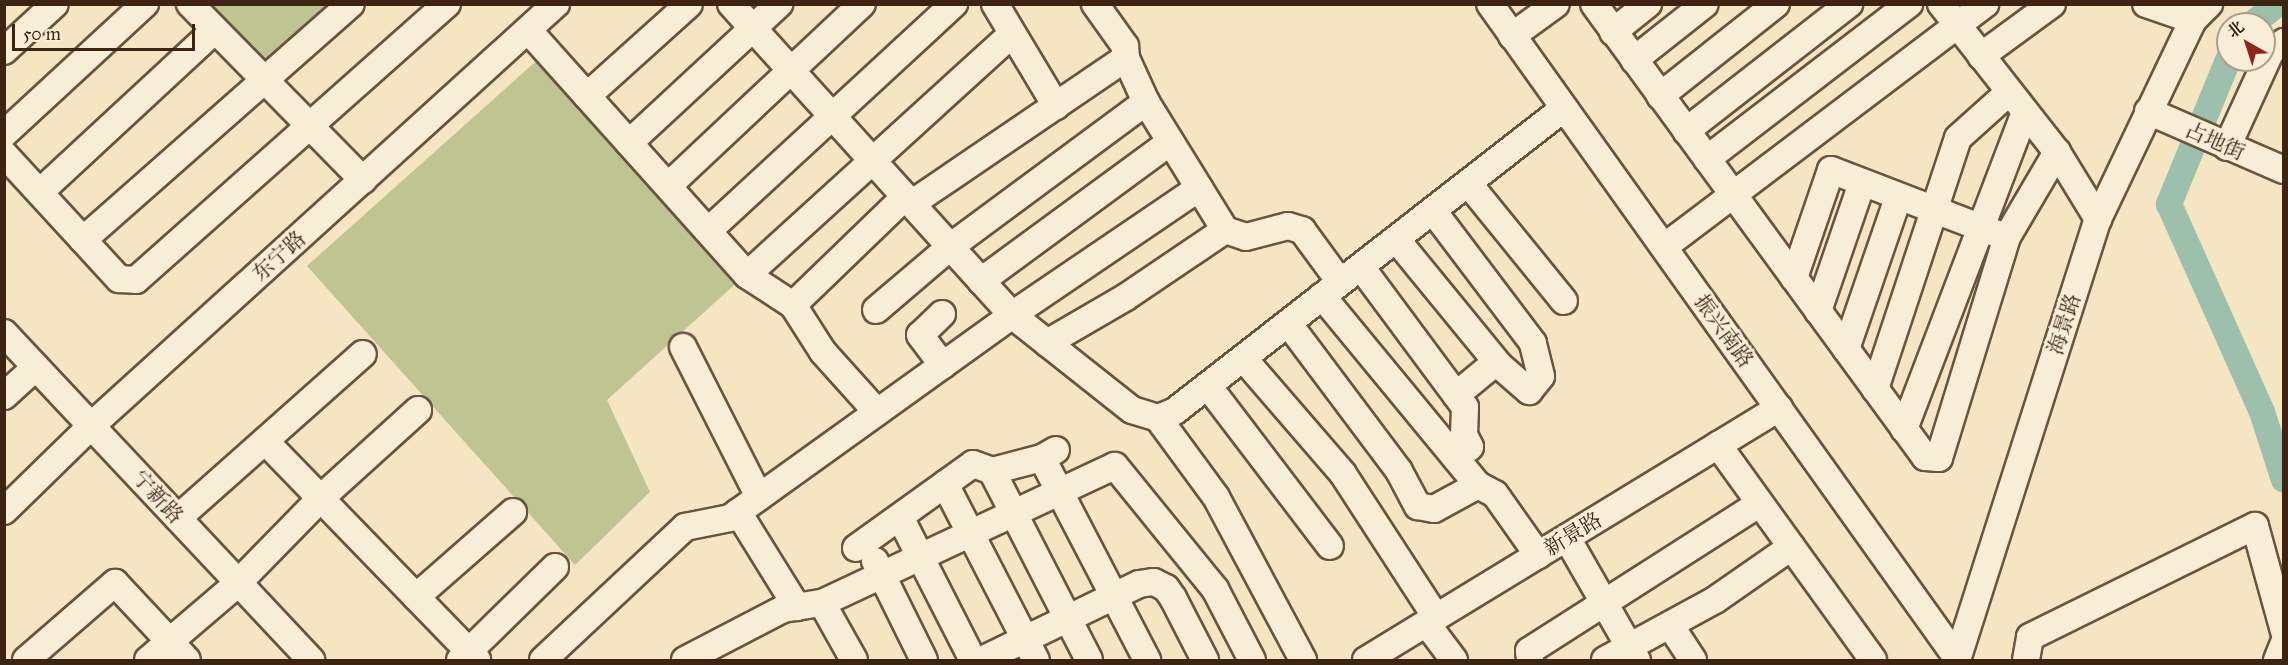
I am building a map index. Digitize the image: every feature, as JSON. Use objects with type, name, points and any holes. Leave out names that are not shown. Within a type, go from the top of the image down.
[{"type":"street","points":[[4,51],[55,4]]},
{"type":"street","points":[[4,134],[145,4]]},
{"type":"street","points":[[190,4],[363,180]]},
{"type":"street","points":[[84,240],[351,4]]},
{"type":"street","points":[[4,154],[120,279],[136,280],[447,4]]},
{"type":"street","name":"东宁路","points":[[4,511],[91,426],[556,4]]},
{"type":"street","points":[[587,96],[689,4]]},
{"type":"street","points":[[731,4],[1012,315],[1132,410],[1158,418],[1216,497],[1303,660]]},
{"type":"street","points":[[629,143],[779,4]]},
{"type":"street","points":[[668,186],[862,4]]},
{"type":"street","points":[[708,231],[954,4]]},
{"type":"street","points":[[995,4],[1056,106]]},
{"type":"street","points":[[1095,4],[1125,46],[1126,58],[1146,102],[1225,230],[1246,237],[1288,226],[1302,230],[1331,289],[1456,458],[1478,485],[1495,494],[1538,555]]},
{"type":"street","name":"振兴南路","points":[[1490,4],[1957,659]]},
{"type":"street","points":[[1512,36],[1557,4]]},
{"type":"street","points":[[1594,4],[1925,457],[1939,458],[2007,237],[2057,153]]},
{"type":"street","points":[[1613,32],[1648,4]]},
{"type":"street","points":[[1634,60],[1706,4]]},
{"type":"street","points":[[1660,96],[1776,4]]},
{"type":"street","points":[[1686,131],[1849,4]]},
{"type":"street","points":[[1707,159],[1909,4]]},
{"type":"street","points":[[1941,4],[2057,153],[2098,219]]},
{"type":"street","points":[[1664,247],[1985,4]]},
{"type":"street","points":[[1981,56],[2052,4]]},
{"type":"street","points":[[2146,4],[2201,12]]},
{"type":"street","name":"海景路","points":[[1957,659],[2098,219],[2148,111],[2201,12]]},
{"type":"street","points":[[40,192],[215,30]]},
{"type":"street","points":[[528,30],[747,274],[793,305],[823,352],[877,412]]},
{"type":"street","points":[[747,274],[1012,34]]},
{"type":"street","points":[[2216,142],[2271,51],[2283,42]]},
{"type":"street","points":[[793,305],[908,200],[1056,106],[1126,58]]},
{"type":"street","points":[[876,310],[950,247],[1146,102]]},
{"type":"street","points":[[1875,389],[1958,138],[2017,102]]},
{"type":"street","points":[[1904,429],[1980,228],[2017,102]]},
{"type":"street","points":[[1158,418],[1175,411],[1208,386],[1564,108]]},
{"type":"street","name":"占地街","points":[[2148,111],[2283,170]]},
{"type":"street","points":[[981,281],[1170,142]]},
{"type":"street","points":[[1794,278],[1831,170],[1898,198],[2007,237]]},
{"type":"street","points":[[1468,183],[1564,301]]},
{"type":"street","points":[[1818,310],[1862,183]]},
{"type":"street","points":[[543,660],[685,527],[730,518],[1012,315],[1199,188]]},
{"type":"street","points":[[1846,349],[1898,198]]},
{"type":"street","points":[[1396,239],[1496,362],[1529,391],[1541,376],[1533,343],[1433,211]]},
{"type":"street","points":[[1047,343],[1126,297],[1225,230]]},
{"type":"street","points":[[1361,267],[1465,407],[1464,435],[1470,447],[1456,458]]},
{"type":"street","points":[[942,314],[920,335],[943,365]]},
{"type":"street","points":[[1288,323],[1399,471],[1418,506],[1434,509],[1478,485]]},
{"type":"street","name":"宁新路","points":[[4,333],[311,660]]},
{"type":"street","points":[[683,347],[759,497]]},
{"type":"street","points":[[178,518],[363,354]]},
{"type":"street","points":[[1243,358],[1343,474],[1454,660]]},
{"type":"street","points":[[1456,394],[1496,362]]},
{"type":"street","points":[[4,396],[36,367]]},
{"type":"street","points":[[1208,386],[1330,546]]},
{"type":"street","name":"新景路","points":[[1370,660],[1431,620],[1779,408]]},
{"type":"street","points":[[148,660],[238,583],[321,498],[418,410]]},
{"type":"street","points":[[265,441],[416,597],[468,658],[555,567]]},
{"type":"street","points":[[1718,445],[1873,660]]},
{"type":"street","points":[[924,660],[882,575],[861,545],[973,464],[992,471],[1049,454],[1060,492],[1147,660]]},
{"type":"street","points":[[685,660],[783,609],[822,603],[1115,466],[1215,590],[1252,660]]},
{"type":"street","points":[[992,471],[1089,660]]},
{"type":"street","points":[[945,484],[1031,650]]},
{"type":"street","points":[[1530,660],[1529,651],[1760,503]]},
{"type":"street","points":[[416,597],[513,512]]},
{"type":"street","points":[[738,512],[797,607]]},
{"type":"street","points":[[900,517],[973,660]]},
{"type":"street","points":[[2026,660],[2030,637],[2254,526],[2283,631]]},
{"type":"street","points":[[1567,538],[1633,654]]},
{"type":"street","points":[[1605,660],[1633,654],[1670,625],[1715,600],[1791,547]]},
{"type":"street","points":[[26,660],[115,583],[187,660]]},
{"type":"street","points":[[982,660],[1031,650],[1067,619],[1139,584],[1162,585],[1205,660]]},
{"type":"street","points":[[822,603],[854,660]]},
{"type":"street","points":[[1670,625],[1693,660]]},
{"type":"street","points":[[2277,660],[2283,643]]},
{"type":"green space","points":[[205,5],[339,5],[268,71]]},
{"type":"green space","points":[[544,54],[743,277],[607,400],[650,492],[575,565],[307,266]]},
{"type":"waterway","points":[[2268,12],[2278,4]]},
{"type":"waterway","points":[[2223,72],[2169,204],[2262,412],[2284,480]]}]
